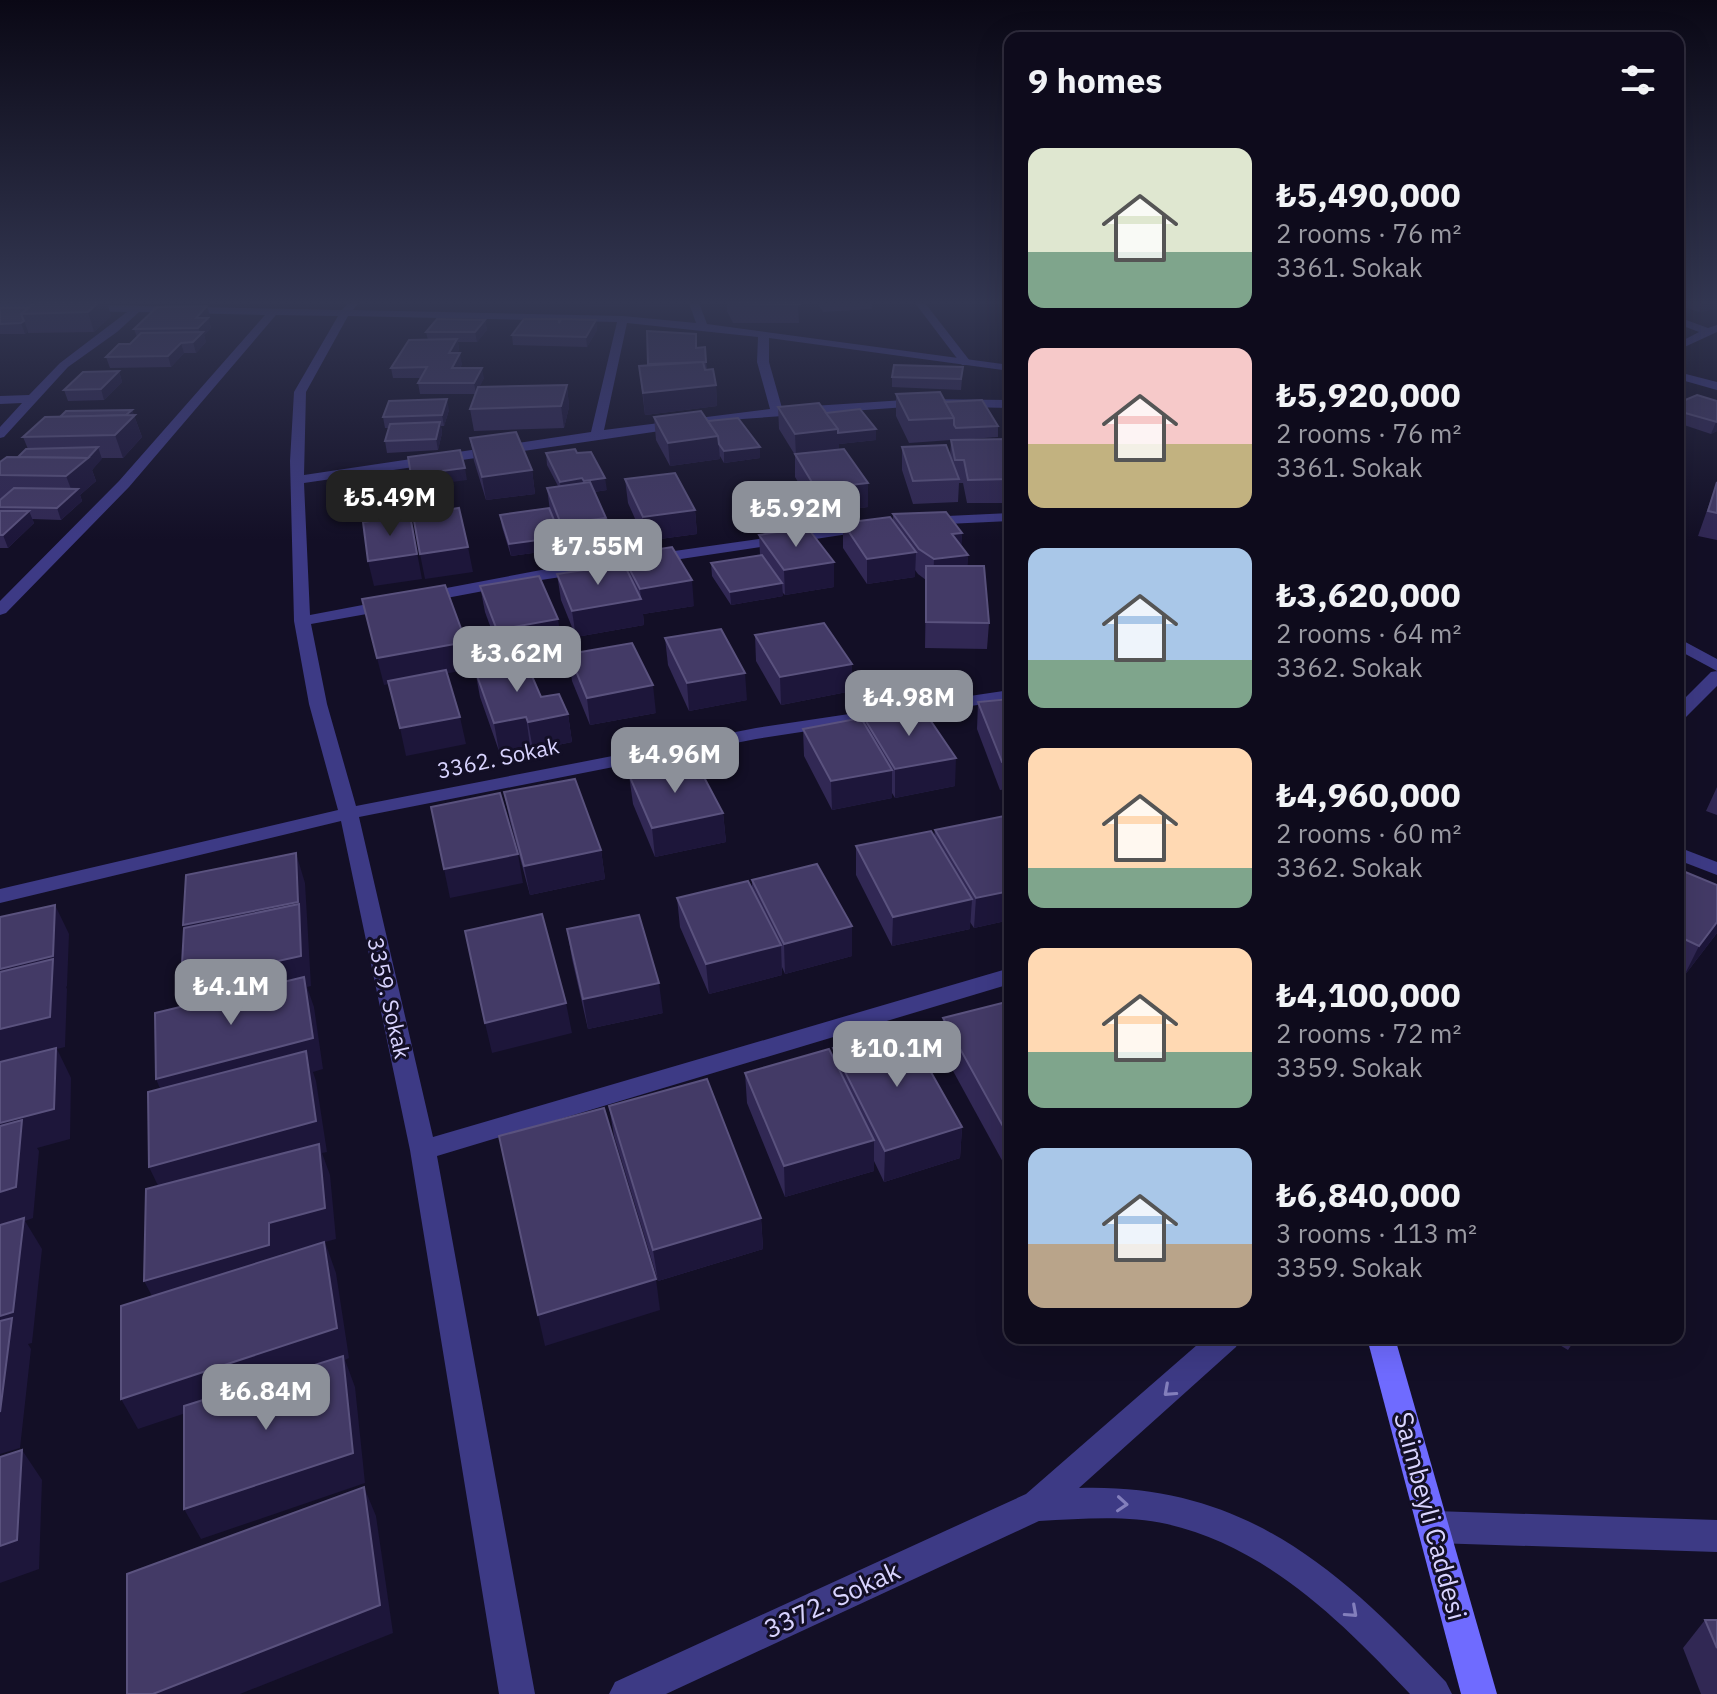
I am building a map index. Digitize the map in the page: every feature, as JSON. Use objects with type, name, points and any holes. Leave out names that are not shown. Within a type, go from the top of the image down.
[{"type":"main road","name":"Saimbeyli Caddesi","points":[[1383,1344],[1479,1694]]},
{"type":"street","points":[[0,434],[47,382]]},
{"type":"street","points":[[0,610],[124,484],[212,382]]},
{"type":"street","name":"3359. Sokak","points":[[306,382],[300,392],[298,480],[302,621],[318,704],[349,814],[423,1150],[517,1694]]},
{"type":"street","points":[[597,435],[609,382]]},
{"type":"street","points":[[769,382],[777,411]]},
{"type":"street","points":[[0,400],[31,399]]},
{"type":"street","points":[[298,480],[777,411],[883,403],[1004,404]]},
{"type":"street","points":[[302,621],[541,575],[899,524],[1004,517]]},
{"type":"street","points":[[1684,647],[1717,666]]},
{"type":"street","points":[[1684,709],[1717,676]]},
{"type":"street","name":"3362. Sokak","points":[[0,896],[183,850],[753,732],[1004,696]]},
{"type":"street","points":[[1684,855],[1717,869]]},
{"type":"street","points":[[423,1150],[1004,978]]},
{"type":"street","points":[[1037,1505],[1219,1344]]},
{"type":"street","points":[[1037,1505],[1114,1503],[1166,1508],[1213,1521],[1268,1548],[1320,1584],[1393,1651],[1434,1694]]},
{"type":"street","name":"3372. Sokak","points":[[627,1694],[1037,1505]]},
{"type":"street","points":[[1434,1527],[1717,1536]]},
{"type":"building","points":[[72,382],[108,382],[101,389],[64,390]]},
{"type":"building","points":[[419,382],[475,382],[474,383]]},
{"type":"building","points":[[641,382],[715,382],[716,385],[643,393]]},
{"type":"building","points":[[567,385],[561,406],[470,409],[478,387]]},
{"type":"building","points":[[940,392],[954,418],[909,420],[896,394]]},
{"type":"building","points":[[1697,395],[1717,401],[1717,422],[1684,413],[1684,400]]},
{"type":"building","points":[[447,399],[442,415],[383,417],[389,401]]},
{"type":"building","points":[[982,400],[998,426],[956,428],[945,402]]},
{"type":"building","points":[[819,403],[838,429],[795,434],[778,407]]},
{"type":"building","points":[[860,409],[876,429],[838,433],[826,413]]},
{"type":"building","points":[[132,410],[126,415],[60,417],[66,411]]},
{"type":"building","points":[[701,411],[718,436],[668,443],[654,417]]},
{"type":"building","points":[[135,415],[115,435],[23,437],[45,417]]},
{"type":"building","points":[[738,418],[760,447],[724,451],[708,421]]},
{"type":"building","points":[[440,422],[436,439],[385,441],[390,424]]},
{"type":"building","points":[[516,432],[532,470],[482,477],[470,438]]},
{"type":"building","points":[[1004,439],[1004,479],[968,480],[964,460],[955,460],[951,440]]},
{"type":"building","points":[[946,445],[959,479],[913,481],[902,447]]},
{"type":"building","points":[[98,447],[88,458],[18,457],[26,449]]},
{"type":"building","points":[[575,449],[577,453],[591,452],[605,478],[560,482],[546,453]]},
{"type":"building","points":[[844,449],[868,483],[816,489],[795,454]]},
{"type":"building","points":[[460,450],[465,468],[411,475],[408,457]]},
{"type":"building","points":[[7,457],[88,458],[66,476],[0,475],[0,462]]},
{"type":"building","points":[[675,473],[695,510],[643,517],[625,479]]},
{"type":"building","points":[[590,482],[606,518],[561,524],[547,488]]},
{"type":"building","points":[[1717,482],[1717,513],[1708,511]]},
{"type":"building","points":[[14,488],[78,489],[57,508],[0,507],[0,500]]},
{"type":"building","points":[[459,508],[468,547],[420,554],[413,515]]},
{"type":"building","points":[[549,508],[561,537],[509,544],[500,515]]},
{"type":"building","points":[[0,511],[29,511],[0,535]]},
{"type":"building","points":[[946,512],[962,533],[952,534],[968,555],[934,559],[919,549],[893,514]]},
{"type":"building","points":[[410,515],[417,554],[368,561],[363,522]]},
{"type":"building","points":[[890,517],[916,552],[867,559],[843,523]]},
{"type":"building","points":[[807,527],[834,562],[784,570],[759,535]]},
{"type":"building","points":[[672,547],[692,580],[640,589],[622,555]]},
{"type":"building","points":[[762,555],[782,583],[730,592],[711,563]]},
{"type":"building","points":[[624,564],[641,599],[572,611],[557,574]]},
{"type":"building","points":[[926,566],[984,566],[989,623],[926,622]]},
{"type":"building","points":[[539,576],[558,619],[497,630],[480,586]]},
{"type":"building","points":[[445,585],[466,642],[377,658],[362,599]]},
{"type":"building","points":[[824,623],[852,664],[780,677],[755,635]]},
{"type":"building","points":[[721,629],[745,673],[687,683],[665,638]]},
{"type":"building","points":[[632,643],[653,685],[587,698],[569,654]]},
{"type":"building","points":[[525,660],[541,697],[559,694],[568,714],[528,722],[526,717],[494,723],[475,670]]},
{"type":"building","points":[[446,670],[460,717],[400,728],[388,681]]},
{"type":"building","points":[[1004,700],[1004,762],[1002,762],[978,702]]},
{"type":"building","points":[[922,708],[956,758],[895,769],[864,718]]},
{"type":"building","points":[[861,718],[892,770],[831,781],[803,729]]},
{"type":"building","points":[[696,762],[723,813],[652,828],[629,775]]},
{"type":"building","points":[[575,779],[601,850],[524,866],[504,792]]},
{"type":"building","points":[[500,793],[518,854],[444,869],[431,807]]},
{"type":"building","points":[[1004,816],[1004,892],[976,898],[935,830]]},
{"type":"building","points":[[931,831],[972,899],[893,917],[856,846]]},
{"type":"building","points":[[296,853],[298,902],[183,925],[186,875]]},
{"type":"building","points":[[817,864],[852,926],[784,944],[752,880]]},
{"type":"building","points":[[1684,871],[1717,885],[1717,922],[1699,946],[1684,939]]},
{"type":"building","points":[[748,881],[781,945],[706,964],[677,898]]},
{"type":"building","points":[[299,904],[301,956],[181,982],[184,928]]},
{"type":"building","points":[[55,905],[53,956],[0,969],[0,917]]},
{"type":"building","points":[[542,914],[566,1003],[485,1023],[465,931]]},
{"type":"building","points":[[639,915],[659,983],[583,999],[567,929]]},
{"type":"building","points":[[53,959],[50,1017],[0,1029],[0,972]]},
{"type":"building","points":[[304,977],[313,1038],[156,1079],[155,1013]]},
{"type":"building","points":[[1004,1003],[1004,1128],[943,1018]]},
{"type":"building","points":[[906,1028],[962,1127],[885,1151],[833,1048]]},
{"type":"building","points":[[56,1048],[54,1109],[0,1123],[0,1062]]},
{"type":"building","points":[[829,1049],[874,1140],[784,1166],[745,1073]]},
{"type":"building","points":[[306,1051],[316,1121],[149,1167],[148,1092]]},
{"type":"building","points":[[707,1079],[761,1218],[653,1250],[609,1106]]},
{"type":"building","points":[[604,1108],[656,1279],[538,1315],[499,1136]]},
{"type":"building","points":[[22,1120],[16,1187],[0,1192],[0,1126]]},
{"type":"building","points":[[319,1144],[325,1208],[269,1223],[269,1245],[144,1281],[146,1189]]},
{"type":"building","points":[[24,1218],[13,1312],[0,1316],[0,1225]]},
{"type":"building","points":[[324,1242],[337,1328],[121,1399],[121,1306]]},
{"type":"building","points":[[12,1318],[0,1412],[0,1321]]},
{"type":"building","points":[[343,1356],[353,1453],[184,1509],[184,1406]]},
{"type":"building","points":[[22,1450],[17,1540],[0,1546],[0,1457]]},
{"type":"building","points":[[364,1487],[380,1605],[153,1694],[127,1694],[127,1574]]},
{"type":"building","points":[[1705,1620],[1717,1620],[1717,1648]]}]
